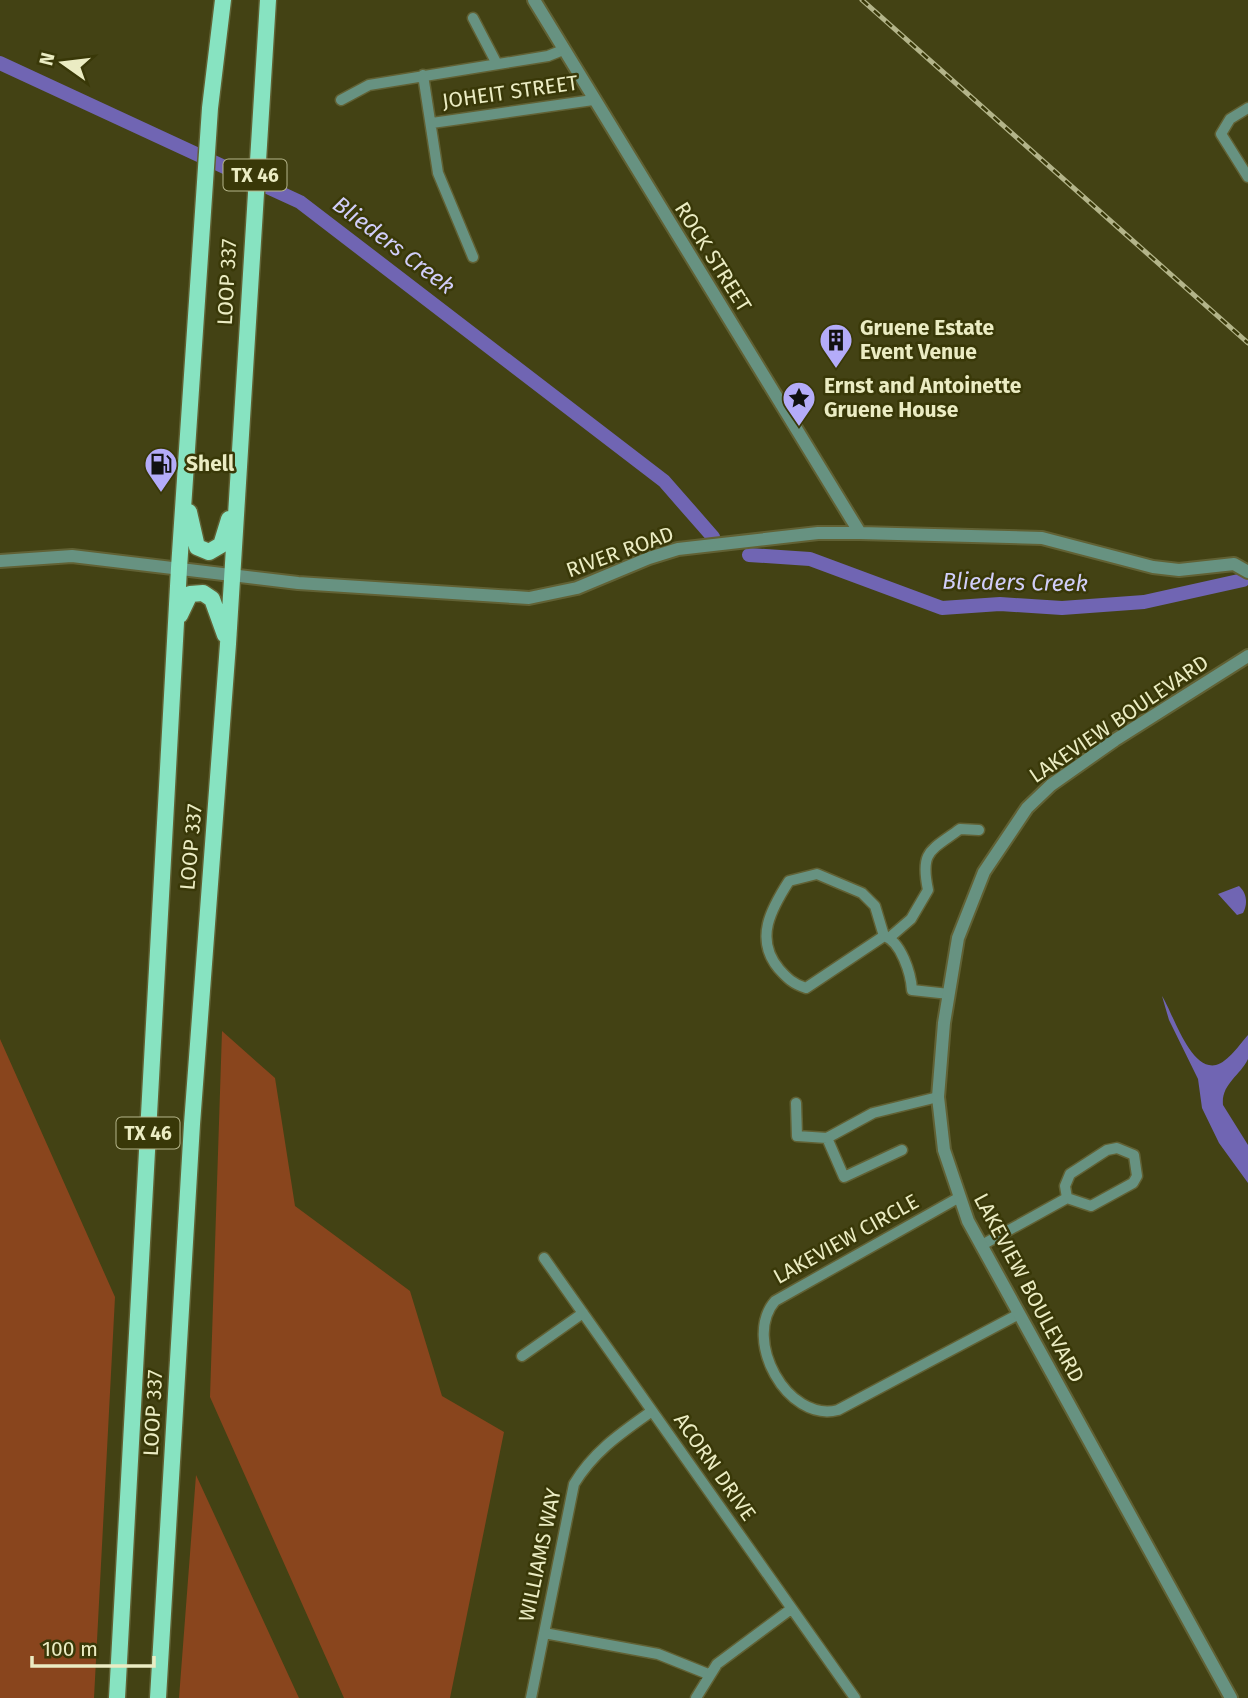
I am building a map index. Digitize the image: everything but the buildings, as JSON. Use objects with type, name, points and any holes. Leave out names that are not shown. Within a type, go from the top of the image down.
[{"type":"main road","points":[[210,108],[209,33],[214,0]]},
{"type":"main road","name":"LOOP 337","points":[[117,1698],[179,568],[210,108],[223,0]]},
{"type":"main road","name":"LOOP 337","points":[[158,1698],[192,1124],[228,643],[268,0]]},
{"type":"main road","points":[[185,483],[193,538],[197,547],[209,552],[221,545],[239,476]]},
{"type":"main road","points":[[176,627],[190,594],[203,593],[212,599],[228,643]]},
{"type":"street","name":"ROCK STREET","points":[[534,0],[860,533]]},
{"type":"street","points":[[473,18],[497,64]]},
{"type":"street","points":[[341,100],[369,85],[548,56],[563,50]]},
{"type":"street","points":[[423,75],[438,173],[473,257]]},
{"type":"street","name":"JOHEIT STREET","points":[[432,123],[593,100]]},
{"type":"street","points":[[1248,108],[1230,119],[1221,134],[1248,177]]},
{"type":"street","name":"RIVER ROAD","points":[[0,561],[72,556],[298,583],[528,597],[577,589],[678,549],[818,533],[860,533],[1042,538],[1153,567],[1179,570],[1234,565],[1248,572]]},
{"type":"street","name":"LAKEVIEW BOULEVARD","points":[[1231,1698],[958,1198],[944,1150],[938,1097],[958,938],[968,908],[993,856],[1027,808],[1067,773],[1248,656]]},
{"type":"street","points":[[949,994],[912,990],[908,968],[886,937],[875,906],[862,893],[817,874],[789,881],[771,909],[765,936],[775,965],[795,985],[806,988],[886,937],[911,919],[928,890],[923,865],[927,853],[960,829],[979,830]]},
{"type":"street","points":[[796,1103],[797,1136],[827,1138],[873,1114],[938,1097]]},
{"type":"street","points":[[827,1138],[844,1177],[902,1150]]},
{"type":"street","points":[[982,1245],[1067,1198],[1091,1206],[1133,1183],[1137,1176],[1134,1156],[1117,1148],[1098,1156],[1070,1174],[1065,1186],[1067,1198]]},
{"type":"street","name":"LAKEVIEW CIRCLE","points":[[958,1198],[775,1301],[768,1311],[765,1341],[780,1382],[799,1404],[815,1410],[838,1410],[1019,1314]]},
{"type":"street","name":"ACORN DRIVE","points":[[544,1258],[855,1698]]},
{"type":"street","points":[[523,1356],[583,1313]]},
{"type":"street","name":"WILLIAMS WAY","points":[[531,1698],[574,1484],[587,1461],[604,1445],[652,1411]]},
{"type":"street","points":[[696,1698],[708,1674],[728,1654],[791,1609]]},
{"type":"street","points":[[544,1633],[669,1657],[708,1674]]},
{"type":"shaded area","points":[[1239,886],[1244,892],[1246,902],[1243,913],[1237,915],[1218,894]]},
{"type":"shaded area","points":[[1162,996],[1190,1050],[1207,1064],[1216,1065],[1225,1060],[1248,1035],[1248,1059],[1225,1091],[1223,1105],[1248,1145],[1248,1183],[1219,1143],[1202,1108],[1198,1079],[1169,1020]]},
{"type":"shaded area","points":[[222,1031],[275,1078],[295,1206],[410,1291],[442,1396],[504,1432],[450,1698],[344,1698],[210,1397]]},
{"type":"shaded area","points":[[0,1039],[115,1297],[94,1698],[0,1698]]},
{"type":"shaded area","points":[[196,1475],[299,1698],[179,1698]]},
{"type":"waterway","name":"Blieders Creek","points":[[0,63],[300,202],[664,481],[713,537]]},
{"type":"waterway","name":"Blieders Creek","points":[[749,555],[810,559],[942,608],[1000,604],[1062,608],[1144,602],[1243,580]]},
{"type":"railway","points":[[862,0],[1248,343]]},
{"type":"place","name":"Gruene Estate Event Venue","points":[[836,370]]},
{"type":"place","name":"Ernst and Antoinette Gruene House","points":[[799,428]]},
{"type":"place","name":"Shell","points":[[161,494]]}]
